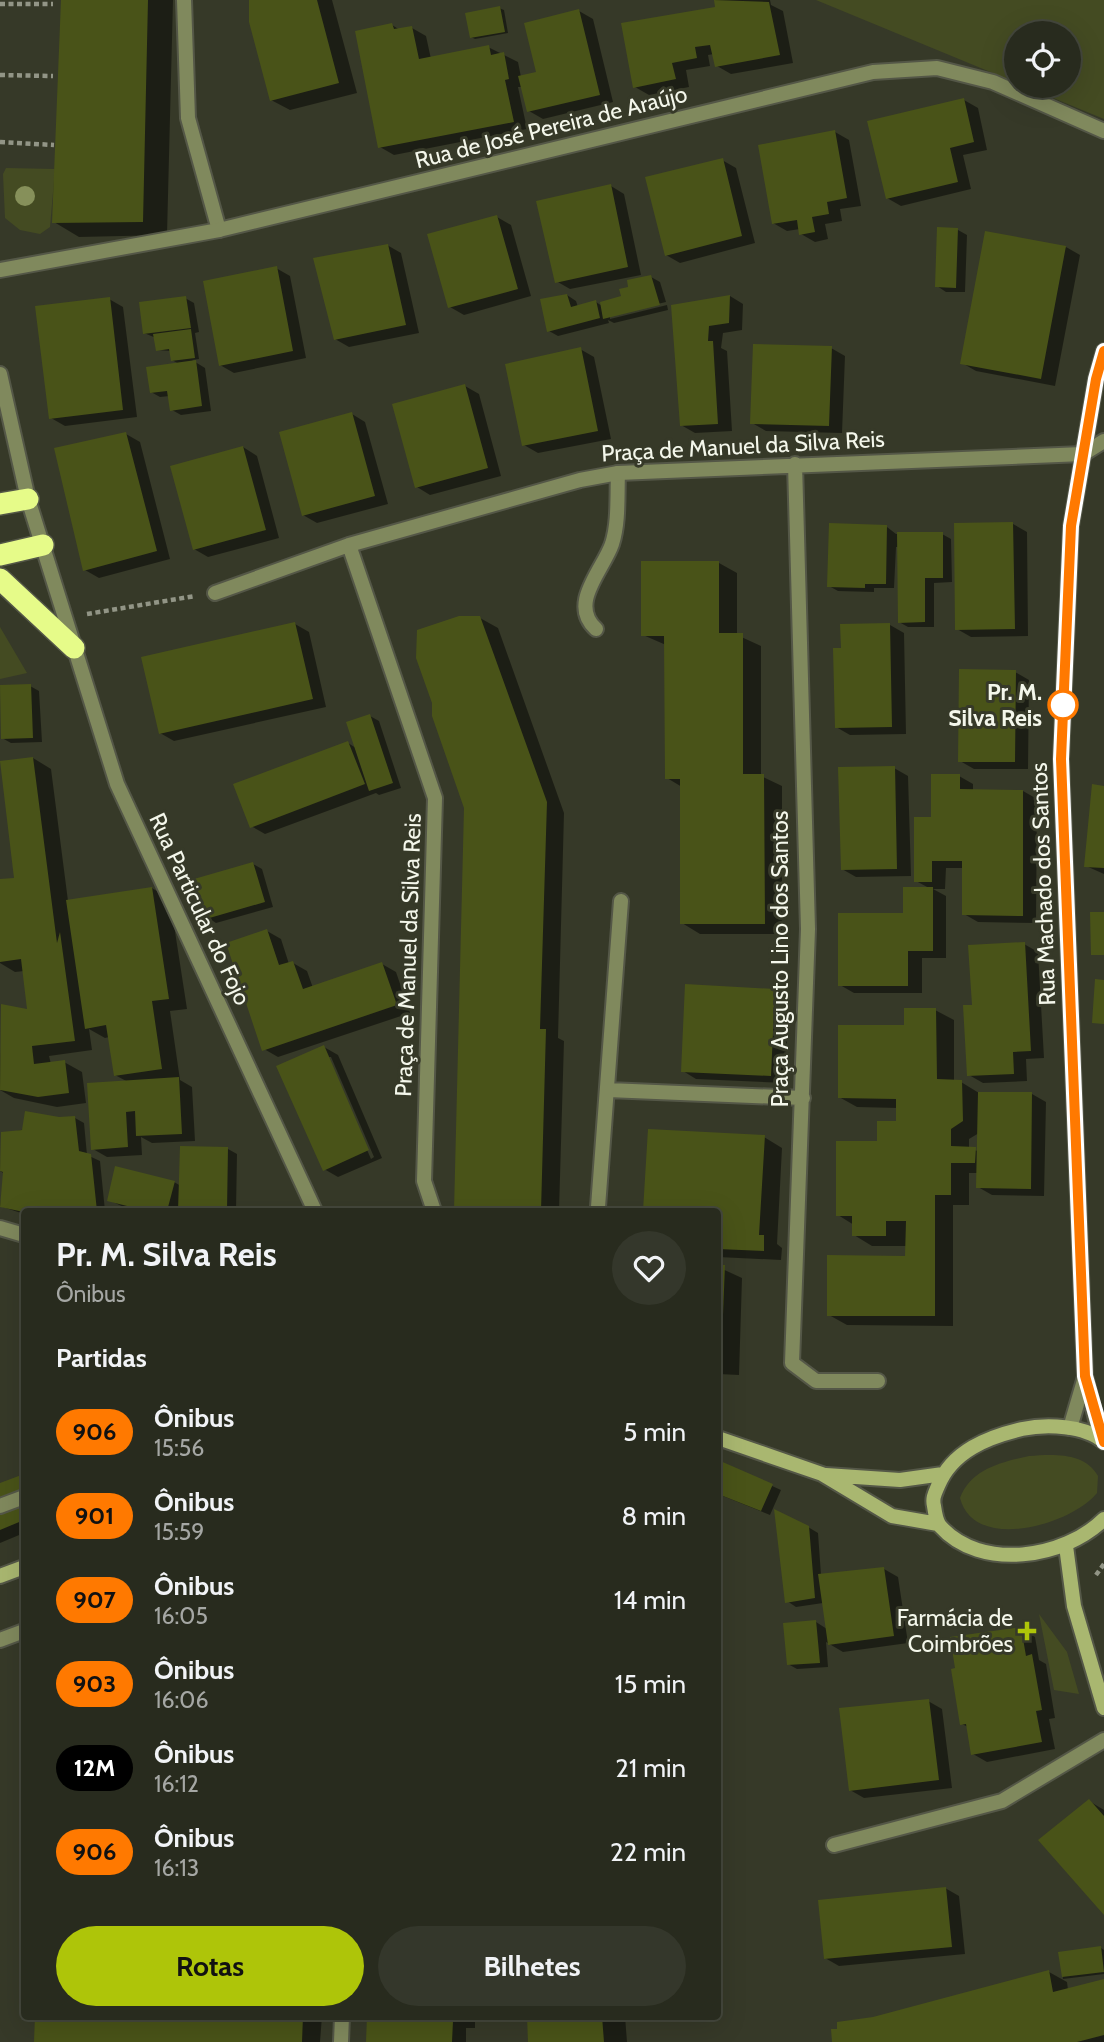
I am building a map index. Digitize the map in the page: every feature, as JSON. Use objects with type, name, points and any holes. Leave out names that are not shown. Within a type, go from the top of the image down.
[{"type":"highway","points":[[0,504],[28,499]]},
{"type":"highway","points":[[0,555],[43,545]]},
{"type":"highway","points":[[0,579],[74,648]]},
{"type":"main road","points":[[938,1524],[933,1500],[943,1474],[965,1451],[999,1434],[1033,1427],[1070,1428],[1102,1441]]},
{"type":"main road","points":[[721,1439],[822,1474],[892,1516],[938,1524],[958,1542],[988,1553],[1027,1554],[1066,1546],[1104,1519]]},
{"type":"main road","points":[[822,1474],[900,1480],[943,1474]]},
{"type":"main road","points":[[1066,1546],[1074,1606],[1104,1708]]},
{"type":"main road","points":[[0,1576],[21,1568]]},
{"type":"street","points":[[184,0],[188,118],[219,230]]},
{"type":"street","name":"Rua de José Pereira de Araújo","points":[[0,270],[219,230],[873,72],[937,68],[993,82],[1104,131]]},
{"type":"street","name":"Rua Machado dos Santos","points":[[1102,1441],[1085,1376],[1061,759],[1071,526],[1104,351]]},
{"type":"street","name":"Rua Particular do Fojo","points":[[0,374],[28,499],[117,785],[314,1208]]},
{"type":"street","name":"Praça de Manuel da Silva Reis","points":[[215,593],[349,545],[580,480],[618,473],[1083,454],[1104,441]]},
{"type":"street","name":"Praça Augusto Lino dos Santos","points":[[795,464],[808,929],[792,1363],[816,1381],[878,1381]]},
{"type":"street","points":[[596,629],[587,617],[587,597],[612,544],[618,473]]},
{"type":"street","name":"Praça de Manuel da Silva Reis","points":[[349,545],[435,798],[424,1181],[433,1208]]},
{"type":"street","points":[[598,1208],[621,901]]},
{"type":"street","points":[[608,1090],[803,1098]]},
{"type":"street","points":[[0,1228],[21,1234]]},
{"type":"street","name":"Rua Machado dos Santos","points":[[1070,1428],[1085,1376]]},
{"type":"street","points":[[0,1506],[21,1498]]},
{"type":"street","points":[[0,1640],[21,1632]]},
{"type":"street","points":[[834,1844],[1002,1801],[1104,1740]]},
{"type":"street","points":[[341,2042],[342,2020]]},
{"type":"path","points":[[0,4],[53,4]]},
{"type":"path","points":[[0,75],[53,76]]},
{"type":"path","points":[[0,142],[54,145]]},
{"type":"path","points":[[65,617],[215,593]]},
{"type":"path","points":[[1096,1575],[1104,1563]]},
{"type":"green space","points":[[816,0],[1104,0],[1104,119],[1053,98],[1081,98],[1081,21],[1004,21],[1004,78]]},
{"type":"green space","points":[[6,168],[55,169],[50,227],[40,234],[20,230],[5,218],[3,174]]},
{"type":"green space","points":[[0,627],[27,673],[0,679]]},
{"type":"green space","points":[[1029,1456],[1068,1456],[1085,1462],[1098,1476],[1097,1493],[1067,1515],[1024,1528],[1003,1529],[984,1525],[969,1515],[960,1498],[971,1480],[988,1468]]},
{"type":"green space","points":[[1039,1614],[1067,1652],[1079,1694],[1054,1690]]},
{"type":"building","points":[[61,0],[148,0],[143,222],[52,223]]},
{"type":"building","points":[[249,0],[317,0],[339,83],[270,101],[249,22]]},
{"type":"building","points":[[714,0],[769,2],[780,55],[715,67],[710,45],[695,47],[697,58],[672,63],[676,79],[633,88],[621,23],[715,7]]},
{"type":"building","points":[[500,6],[505,32],[470,38],[465,13]]},
{"type":"building","points":[[579,9],[600,95],[527,112],[518,76],[536,72],[524,23]]},
{"type":"building","points":[[392,23],[394,29],[412,26],[419,59],[489,45],[491,55],[504,52],[509,79],[505,80],[514,122],[378,148],[355,31]]},
{"type":"building","points":[[964,98],[974,142],[950,148],[958,182],[886,199],[867,121]]},
{"type":"building","points":[[835,130],[847,198],[827,202],[829,214],[812,217],[815,232],[799,235],[797,220],[772,224],[758,145]]},
{"type":"building","points":[[723,158],[742,236],[665,256],[645,177]]},
{"type":"building","points":[[611,184],[628,267],[555,283],[536,201]]},
{"type":"building","points":[[497,215],[518,289],[448,308],[427,234]]},
{"type":"building","points":[[937,227],[958,228],[956,288],[935,287]]},
{"type":"building","points":[[985,231],[1066,246],[1041,379],[960,364]]},
{"type":"building","points":[[388,244],[406,325],[334,340],[313,258]]},
{"type":"building","points":[[277,266],[293,351],[219,366],[203,281]]},
{"type":"building","points":[[651,275],[660,305],[603,319],[600,302],[621,296],[619,289],[628,287],[627,280]]},
{"type":"building","points":[[567,294],[571,307],[596,300],[600,318],[547,332],[540,299]]},
{"type":"building","points":[[730,295],[729,323],[709,326],[708,341],[713,341],[718,424],[680,426],[671,305]]},
{"type":"building","points":[[186,296],[191,328],[143,334],[139,302]]},
{"type":"building","points":[[110,297],[123,410],[49,419],[35,306]]},
{"type":"building","points":[[191,329],[195,358],[171,361],[169,349],[156,351],[153,334]]},
{"type":"building","points":[[753,344],[832,346],[829,426],[750,424]]},
{"type":"building","points":[[581,347],[598,431],[522,446],[505,364]]},
{"type":"building","points":[[196,360],[202,406],[170,411],[167,391],[150,393],[146,367]]},
{"type":"building","points":[[465,384],[488,468],[415,488],[392,404]]},
{"type":"building","points":[[352,412],[375,496],[302,516],[279,432]]},
{"type":"building","points":[[126,432],[157,551],[83,571],[54,448]]},
{"type":"building","points":[[243,446],[266,530],[193,550],[170,466]]},
{"type":"building","points":[[1013,522],[1015,629],[955,630],[954,523]]},
{"type":"building","points":[[829,523],[887,525],[886,584],[865,584],[865,588],[827,587]]},
{"type":"building","points":[[897,532],[943,532],[943,578],[925,578],[925,622],[898,623]]},
{"type":"building","points":[[641,561],[719,561],[719,633],[743,633],[743,774],[764,774],[765,924],[680,924],[680,779],[665,779],[664,636],[641,636]]},
{"type":"building","points":[[459,616],[480,616],[547,802],[540,1029],[546,1029],[541,1208],[454,1208],[464,808],[432,716],[432,703],[416,658],[417,630]]},
{"type":"building","points":[[295,622],[313,699],[159,734],[141,657]]},
{"type":"building","points":[[890,623],[892,727],[835,728],[833,648],[841,648],[840,624]]},
{"type":"building","points":[[959,669],[1016,670],[1015,762],[958,762]]},
{"type":"building","points":[[31,684],[33,738],[1,739],[0,685]]},
{"type":"building","points":[[370,714],[393,783],[369,791],[346,722]]},
{"type":"building","points":[[348,741],[365,784],[250,828],[233,784]]},
{"type":"building","points":[[33,757],[57,943],[60,932],[75,1041],[32,1046],[34,1064],[65,1060],[69,1093],[38,1097],[0,1090],[1,1004],[27,1009],[21,959],[0,962],[0,879],[14,878],[0,761]]},
{"type":"building","points":[[895,766],[897,869],[841,870],[838,767]]},
{"type":"building","points":[[931,774],[960,774],[960,789],[1023,790],[1023,916],[962,915],[962,861],[932,861],[932,882],[914,882],[914,817],[931,817]]},
{"type":"building","points":[[1092,784],[1104,786],[1104,868],[1084,867]]},
{"type":"building","points":[[253,862],[265,902],[206,919],[194,879]]},
{"type":"building","points":[[152,887],[169,999],[152,1001],[162,1069],[114,1076],[106,1025],[85,1029],[66,900]]},
{"type":"building","points":[[903,887],[933,887],[933,951],[908,951],[908,986],[838,986],[838,913],[903,913]]},
{"type":"building","points":[[1090,912],[1104,912],[1104,955],[1091,955]]},
{"type":"building","points":[[267,929],[279,965],[293,961],[303,989],[382,962],[397,1005],[262,1051],[226,943]]},
{"type":"building","points":[[1025,942],[1031,1051],[1013,1052],[1014,1074],[967,1076],[963,1005],[972,1005],[968,945]]},
{"type":"building","points":[[1095,979],[1104,980],[1104,1024],[1092,1023]]},
{"type":"building","points":[[685,984],[775,989],[771,1076],[681,1072]]},
{"type":"building","points":[[904,1008],[936,1008],[937,1079],[962,1080],[963,1121],[951,1129],[951,1146],[976,1147],[975,1163],[951,1163],[951,1195],[935,1195],[935,1316],[827,1316],[827,1255],[905,1256],[906,1221],[886,1221],[886,1236],[852,1236],[852,1216],[836,1216],[836,1141],[877,1141],[877,1121],[896,1121],[896,1099],[838,1098],[838,1025],[904,1025]]},
{"type":"building","points":[[324,1045],[369,1150],[323,1171],[276,1066]]},
{"type":"building","points":[[179,1077],[182,1134],[136,1136],[135,1111],[126,1112],[128,1147],[91,1150],[87,1083]]},
{"type":"building","points":[[978,1092],[1032,1092],[1031,1189],[976,1188]]},
{"type":"building","points":[[25,1111],[59,1117],[75,1116],[79,1151],[91,1154],[97,1208],[21,1208],[21,1211],[0,1207],[3,1172],[0,1171],[1,1132],[22,1130]]},
{"type":"building","points":[[648,1129],[765,1135],[759,1235],[764,1235],[764,1251],[721,1249],[721,1208],[643,1208]]},
{"type":"building","points":[[180,1146],[228,1147],[227,1208],[178,1208]]},
{"type":"building","points":[[115,1166],[175,1181],[168,1208],[131,1208],[107,1201]]},
{"type":"building","points":[[721,1265],[725,1265],[721,1365]]},
{"type":"building","points":[[721,1461],[773,1484],[761,1511],[721,1495]]},
{"type":"building","points":[[21,1475],[21,1521],[0,1530],[0,1483]]},
{"type":"building","points":[[774,1509],[809,1526],[815,1598],[785,1603]]},
{"type":"building","points":[[884,1567],[894,1636],[828,1645],[818,1574]]},
{"type":"building","points":[[816,1620],[820,1663],[787,1665],[783,1623]]},
{"type":"building","points":[[1021,1627],[1026,1656],[1032,1654],[1042,1710],[1036,1711],[1042,1742],[971,1755],[966,1724],[960,1725],[951,1669],[955,1668],[950,1637]]},
{"type":"building","points":[[929,1699],[939,1780],[849,1791],[839,1708]]},
{"type":"building","points":[[1089,1799],[1104,1816],[1104,1915],[1038,1840]]},
{"type":"building","points":[[946,1887],[952,1947],[824,1959],[818,1900]]},
{"type":"building","points":[[1101,1946],[1104,1972],[1062,1977],[1058,1952]]},
{"type":"building","points":[[1049,1970],[1053,1992],[1104,1979],[1104,2035],[1077,2042],[832,2042],[831,2029],[837,2029],[837,2022],[873,2017]]},
{"type":"building","points":[[35,2020],[303,2020],[302,2042],[34,2042]]},
{"type":"building","points":[[367,2020],[462,2020],[453,2021],[452,2042],[366,2042]]},
{"type":"building","points":[[527,2020],[602,2020],[604,2042],[528,2042]]},
{"type":"bus line","name":"906","points":[[1104,351],[1096,379],[1071,526],[1061,759],[1085,1376],[1104,1442]]},
{"type":"place","name":"Pr. M. Silva Reis","points":[[1063,705]]},
{"type":"place","name":"Farmácia de Coimbrões","points":[[1027,1631]]}]
